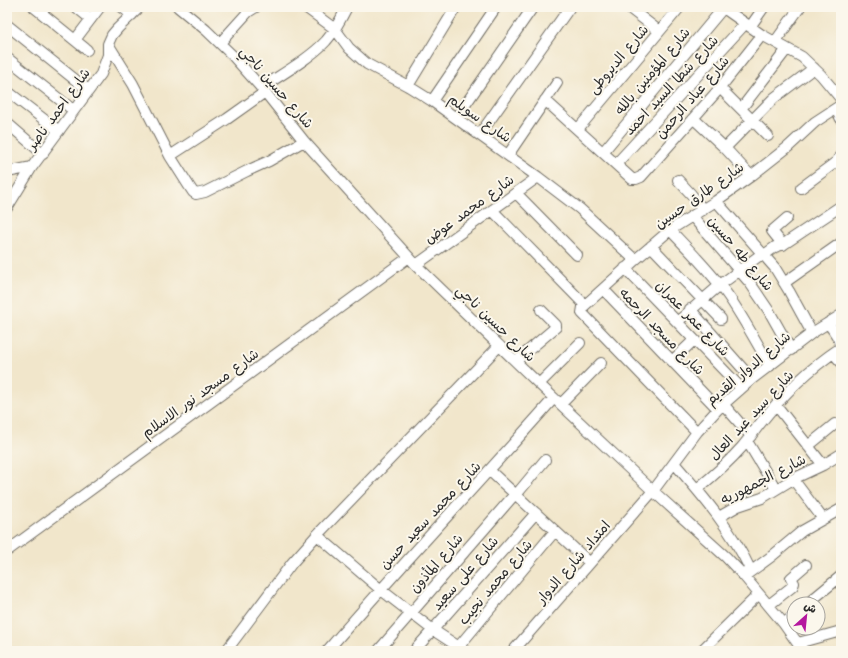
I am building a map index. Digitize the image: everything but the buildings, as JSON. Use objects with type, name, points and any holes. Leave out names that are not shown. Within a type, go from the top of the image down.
[{"type":"street","points":[[34,7],[87,50]]},
{"type":"street","points":[[76,7],[91,19]]},
{"type":"street","points":[[75,40],[100,7]]},
{"type":"street","points":[[122,7],[132,15]]},
{"type":"street","name":"شارع احمد ناصر","points":[[7,208],[32,167],[101,74],[108,55],[108,44],[118,28],[140,7]]},
{"type":"street","name":"شارع حسين ناجي","points":[[178,7],[220,43],[263,90],[304,140],[412,261],[499,346],[653,491],[726,557],[748,573],[759,594],[784,624],[800,647]]},
{"type":"street","points":[[220,43],[248,12],[256,7]]},
{"type":"street","name":"شارع سويلم","points":[[305,7],[335,29],[349,48],[362,60],[432,101],[480,134],[580,209],[635,260]]},
{"type":"street","points":[[170,156],[227,119],[314,52],[335,29],[347,7]]},
{"type":"street","points":[[408,86],[456,7]]},
{"type":"street","points":[[432,101],[496,7]]},
{"type":"street","points":[[456,118],[533,7]]},
{"type":"street","points":[[480,134],[570,7]]},
{"type":"street","points":[[628,7],[659,32]]},
{"type":"street","points":[[723,7],[762,35],[802,57],[814,68],[841,99]]},
{"type":"street","name":"شارع المؤمنين بالله","points":[[603,152],[723,7]]},
{"type":"street","name":"شارع شطا السيد احمد","points":[[616,164],[748,26],[764,7]]},
{"type":"street","points":[[775,42],[800,7]]},
{"type":"street","name":"شارع الديروطى","points":[[578,129],[659,32],[676,8]]},
{"type":"street","points":[[7,25],[88,90]]},
{"type":"street","name":"شارع عباد الرحمن","points":[[616,164],[632,179],[641,177],[694,119],[762,35]]},
{"type":"street","points":[[108,44],[133,84],[170,156],[193,192],[200,194],[269,161],[304,140]]},
{"type":"street","points":[[741,109],[787,49]]},
{"type":"street","points":[[7,58],[73,110]]},
{"type":"street","points":[[725,148],[774,98],[814,68]]},
{"type":"street","points":[[508,156],[557,83]]},
{"type":"street","points":[[720,88],[768,136]]},
{"type":"street","points":[[7,91],[59,131]]},
{"type":"street","points":[[545,100],[616,164]]},
{"type":"street","points":[[838,107],[841,119]]},
{"type":"street","name":"شارع طارق حسين","points":[[585,305],[625,268],[670,230],[716,202],[788,147],[810,126],[838,107]]},
{"type":"street","points":[[694,119],[725,148],[751,176]]},
{"type":"street","points":[[7,123],[43,154]]},
{"type":"street","points":[[801,188],[833,164],[841,156]]},
{"type":"street","points":[[7,172],[32,167]]},
{"type":"street","name":"شارع محمد عوض","points":[[412,261],[492,210],[538,177]]},
{"type":"street","points":[[678,180],[703,210]]},
{"type":"street","points":[[516,193],[577,255]]},
{"type":"street","points":[[716,202],[763,254],[784,283],[812,333]]},
{"type":"street","points":[[677,322],[702,299],[740,270],[763,254],[782,245],[841,206]]},
{"type":"street","points":[[492,210],[585,305],[582,310],[584,315],[698,432]]},
{"type":"street","name":"شارع طه حسين","points":[[692,216],[740,270],[760,297],[791,350]]},
{"type":"street","points":[[782,245],[772,231],[787,218]]},
{"type":"street","points":[[670,230],[720,285],[738,310],[770,366]]},
{"type":"street","points":[[784,283],[841,243]]},
{"type":"street","points":[[652,246],[721,319]]},
{"type":"street","name":"شارع مسجد نور الاسلام","points":[[7,551],[412,261]]},
{"type":"street","name":"شارع عمر عمران","points":[[625,268],[742,388]]},
{"type":"street","name":"شارع مسجد الرحمه","points":[[603,289],[672,361],[721,406],[749,438],[776,489]]},
{"type":"street","points":[[690,309],[752,379]]},
{"type":"street","points":[[516,362],[556,327],[556,325],[541,310]]},
{"type":"street","name":"شارع الدوار القديم","points":[[653,491],[698,432],[721,406],[752,379],[812,333],[841,316]]},
{"type":"street","points":[[828,323],[840,344],[838,349],[833,352],[841,362]]},
{"type":"street","points":[[672,361],[694,340]]},
{"type":"street","points":[[539,384],[580,343]]},
{"type":"street","points":[[226,651],[292,563],[317,535],[499,346]]},
{"type":"street","name":"شارع سيد عبد العال","points":[[697,489],[731,460],[776,405],[833,352]]},
{"type":"street","name":"شارع محمد سعيد حسن","points":[[327,651],[380,589],[490,471],[558,401],[601,363]]},
{"type":"street","points":[[776,405],[823,465]]},
{"type":"street","points":[[808,446],[835,424]]},
{"type":"street","name":"شارع الجمهوريه","points":[[719,517],[738,506],[762,498],[793,479],[823,465],[841,454]]},
{"type":"street","name":"شارع المأذون","points":[[378,651],[516,495],[545,460]]},
{"type":"street","points":[[674,463],[719,517],[741,551],[748,573],[802,531],[841,509]]},
{"type":"street","points":[[490,471],[590,563]]},
{"type":"street","points":[[793,479],[823,519]]},
{"type":"street","name":"امتداد شارع الدوار","points":[[514,651],[653,491]]},
{"type":"street","name":"شارع على سعيد","points":[[414,651],[536,513]]},
{"type":"street","name":"شارع محمد نجيب","points":[[460,649],[555,531]]},
{"type":"street","points":[[317,535],[380,589],[460,649]]},
{"type":"street","points":[[769,605],[793,586],[794,583],[791,578],[806,566]]},
{"type":"street","points":[[816,596],[841,576]]},
{"type":"street","points":[[701,651],[759,594]]},
{"type":"street","points":[[800,647],[841,632]]}]
